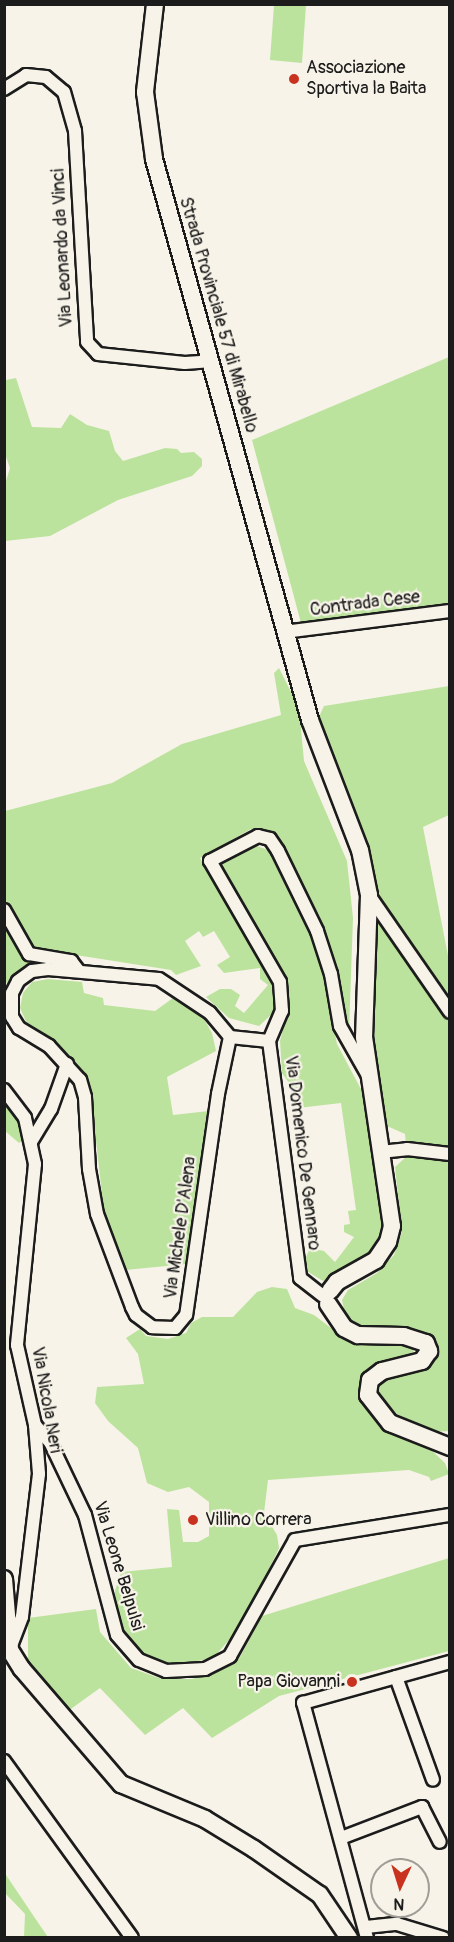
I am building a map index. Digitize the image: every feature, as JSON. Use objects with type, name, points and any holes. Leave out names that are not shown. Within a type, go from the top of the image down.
[{"type":"street","name":"Strada Provinciale 57 di Mirabello","points":[[155,4],[145,65],[149,136],[284,632],[310,720],[360,850],[369,895],[364,1037],[392,1226],[388,1242],[376,1260],[338,1282],[327,1297]]},
{"type":"street","name":"Via Leonardo da Vinci","points":[[4,89],[26,75],[46,77],[64,92],[75,131],[87,342],[98,354],[185,363],[212,361]]},
{"type":"street","name":"Contrada Cese","points":[[284,632],[450,611]]},
{"type":"street","points":[[269,1041],[282,1011],[280,982],[210,861],[258,836],[270,838],[317,931],[331,974],[340,1026],[369,1077]]},
{"type":"street","points":[[369,895],[450,1012]]},
{"type":"street","points":[[4,910],[29,954],[71,961],[78,970]]},
{"type":"street","points":[[31,1142],[51,1108],[67,1064],[49,1046],[19,1028],[10,1005],[18,981],[32,971],[78,970],[159,979],[184,992],[210,1013],[230,1037]]},
{"type":"street","name":"Via Domenico De Gennaro","points":[[230,1037],[269,1041],[300,1278],[327,1297]]},
{"type":"street","name":"Via Michele D'Alena","points":[[67,1064],[80,1080],[85,1097],[90,1169],[97,1214],[132,1307],[141,1321],[166,1330],[182,1323],[186,1315],[218,1094],[230,1037]]},
{"type":"street","name":"Via Nicola Neri","points":[[4,1090],[25,1118],[31,1142],[34,1189],[17,1345],[35,1425],[39,1489],[21,1617],[10,1650]]},
{"type":"street","points":[[380,1152],[407,1149],[450,1154]]},
{"type":"street","points":[[327,1297],[344,1328],[358,1335],[404,1336],[426,1343],[429,1351],[422,1361],[382,1371],[369,1380],[368,1395],[390,1424],[450,1447]]},
{"type":"street","name":"Via Leone Belpulsi","points":[[35,1425],[50,1442],[85,1515],[117,1635],[139,1660],[166,1671],[205,1669],[230,1656],[295,1540],[450,1515]]},
{"type":"street","points":[[4,1579],[10,1650],[22,1669],[121,1784],[205,1819],[255,1849],[320,1895],[349,1938]]},
{"type":"street","points":[[443,1938],[397,1924],[366,1932],[303,1703],[450,1662]]},
{"type":"street","points":[[396,1677],[434,1780]]},
{"type":"street","points":[[4,1761],[132,1938]]},
{"type":"street","points":[[340,1838],[422,1807],[440,1842]]},
{"type":"green space","points":[[274,5],[306,5],[302,63],[270,60]]},
{"type":"green space","points":[[449,357],[449,605],[301,623],[252,440]]},
{"type":"green space","points":[[16,378],[32,427],[61,428],[70,414],[87,425],[109,431],[115,451],[123,461],[165,448],[177,449],[181,453],[194,452],[202,459],[202,466],[192,476],[118,500],[50,536],[5,541],[5,484],[10,468],[5,454],[5,387],[6,380]]},
{"type":"green space","points":[[279,668],[299,708],[304,761],[347,861],[353,918],[349,1032],[320,917],[280,844],[262,830],[251,829],[200,858],[275,991],[274,1012],[259,1026],[229,1018],[206,997],[220,989],[231,989],[240,995],[235,1006],[244,1013],[268,985],[260,979],[260,968],[224,973],[217,965],[230,957],[214,931],[203,937],[199,931],[185,941],[201,966],[176,975],[171,970],[63,953],[40,954],[33,965],[5,984],[5,811],[112,783],[182,744],[281,715],[274,673]]},
{"type":"green space","points":[[449,686],[449,815],[423,827],[450,966],[450,1431],[433,1432],[387,1409],[374,1388],[388,1377],[422,1370],[432,1361],[435,1347],[353,1323],[345,1314],[342,1300],[348,1290],[377,1273],[394,1255],[402,1232],[395,1167],[407,1156],[405,1134],[387,1126],[374,1047],[375,916],[317,721],[324,706]]},
{"type":"green space","points":[[254,845],[268,850],[319,955],[337,1044],[363,1093],[385,1227],[371,1252],[323,1281],[305,1270],[304,1262],[310,1248],[324,1251],[335,1262],[354,1237],[344,1232],[344,1225],[350,1224],[348,1211],[356,1210],[341,1103],[298,1108],[296,1093],[282,1073],[280,1041],[288,1010],[287,984],[218,862]]},
{"type":"green space","points":[[48,979],[82,982],[84,993],[103,998],[104,1005],[155,1011],[173,998],[203,1017],[212,1033],[216,1051],[167,1077],[173,1115],[209,1111],[187,1264],[125,1270],[104,1212],[90,1087],[75,1062],[28,1026],[20,1008],[23,993],[32,982]]},
{"type":"green space","points":[[4,1100],[18,1122],[23,1140],[19,1143],[5,1131]]},
{"type":"green space","points":[[272,1287],[287,1289],[295,1308],[314,1315],[340,1335],[414,1348],[413,1355],[364,1375],[361,1402],[379,1426],[426,1445],[445,1463],[449,1474],[431,1481],[429,1477],[409,1470],[268,1480],[264,1513],[277,1535],[279,1548],[243,1624],[214,1657],[180,1666],[154,1660],[137,1651],[124,1636],[114,1594],[121,1572],[172,1567],[167,1509],[179,1510],[183,1542],[198,1542],[209,1536],[209,1502],[189,1487],[168,1492],[147,1483],[138,1448],[108,1421],[95,1403],[97,1387],[144,1384],[138,1354],[126,1338],[140,1329],[146,1336],[168,1339],[186,1333],[191,1323],[202,1317],[233,1317],[257,1292]]},
{"type":"green space","points":[[449,1558],[449,1651],[279,1696],[212,1738],[183,1708],[145,1735],[100,1688],[68,1711],[28,1665],[28,1618],[96,1609],[100,1632],[131,1668],[162,1679],[192,1679],[226,1667],[240,1657],[262,1616]]},
{"type":"green space","points":[[4,1872],[48,1937],[24,1937],[25,1914],[5,1893]]},
{"type":"place","name":"Associazione Sportiva la Baita","points":[[294,79]]},
{"type":"place","name":"Villino Correra","points":[[193,1520]]},
{"type":"place","name":"Papa Giovanni","points":[[352,1682]]}]
